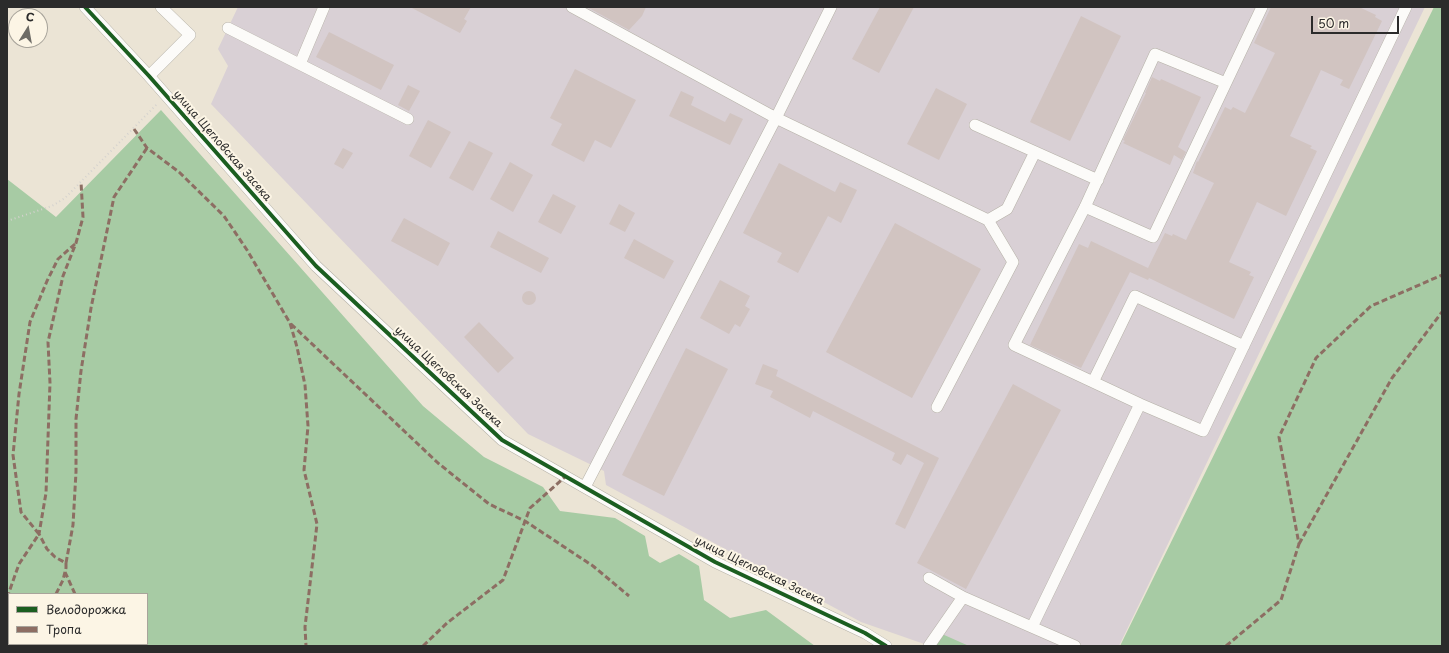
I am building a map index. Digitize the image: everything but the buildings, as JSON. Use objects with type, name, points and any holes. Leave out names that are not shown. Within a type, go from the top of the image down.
[{"type":"street","name":"улица Щегловская Засека","points":[[85,7],[137,68],[149,76],[166,95],[316,266],[502,440],[715,562],[866,633],[886,646]]},
{"type":"street","points":[[149,76],[190,35],[161,7]]},
{"type":"street","points":[[300,64],[324,7]]},
{"type":"street","points":[[572,7],[776,118],[988,220],[1013,262],[937,407]]},
{"type":"street","points":[[585,487],[776,118],[831,7]]},
{"type":"street","points":[[1085,207],[1153,237],[1262,7]]},
{"type":"street","points":[[1226,83],[1155,54],[1085,207],[1014,345],[1140,404],[1204,431],[1406,7]]},
{"type":"street","points":[[228,28],[408,119]]},
{"type":"street","points":[[975,125],[1098,180]]},
{"type":"street","points":[[988,220],[1007,209],[1035,152]]},
{"type":"street","points":[[1093,382],[1134,296],[1244,346]]},
{"type":"street","points":[[1032,627],[1140,404]]},
{"type":"street","points":[[929,578],[963,597],[1075,646]]},
{"type":"street","points":[[929,646],[963,597]]},
{"type":"path","points":[[7,221],[52,206],[65,198],[166,95]]},
{"type":"shaded area","points":[[238,7],[1425,7],[1119,646],[930,646],[861,622],[606,485],[604,471],[528,434],[211,104],[228,66],[218,49]]},
{"type":"green space","points":[[1434,7],[1442,7],[1442,646],[1120,646]]},
{"type":"green space","points":[[161,110],[423,406],[484,457],[543,487],[560,511],[615,518],[645,536],[649,556],[660,563],[679,554],[699,566],[704,600],[730,618],[766,610],[815,646],[7,646],[7,179],[56,217]]},
{"type":"green space","points":[[942,634],[969,646],[935,646]]},
{"type":"marked path","points":[[134,129],[147,148],[179,172],[224,216],[247,250],[290,323],[305,385],[308,426],[304,470],[317,524],[305,627],[306,646]]},
{"type":"marked path","points":[[66,563],[73,525],[76,472],[76,419],[81,371],[91,308],[114,197],[147,148]]},
{"type":"marked path","points":[[56,593],[63,580],[66,563],[55,557],[47,549],[39,534],[46,493],[50,383],[48,342],[63,276],[76,243],[83,217],[81,182]]},
{"type":"marked path","points":[[9,593],[19,564],[39,534],[21,512],[13,455],[19,394],[30,322],[58,259],[75,244]]},
{"type":"marked path","points":[[1226,646],[1281,600],[1299,544],[1279,437],[1316,358],[1371,306],[1442,275]]},
{"type":"marked path","points":[[1299,544],[1392,378],[1442,312]]},
{"type":"marked path","points":[[291,324],[438,463],[489,504],[525,521],[593,566],[629,596]]},
{"type":"marked path","points":[[423,646],[447,623],[503,580],[530,508],[566,476]]},
{"type":"marked path","points":[[65,572],[75,593]]},
{"type":"cycle path","points":[[85,7],[149,76],[316,266],[502,440],[715,562],[865,633],[886,646]]}]
